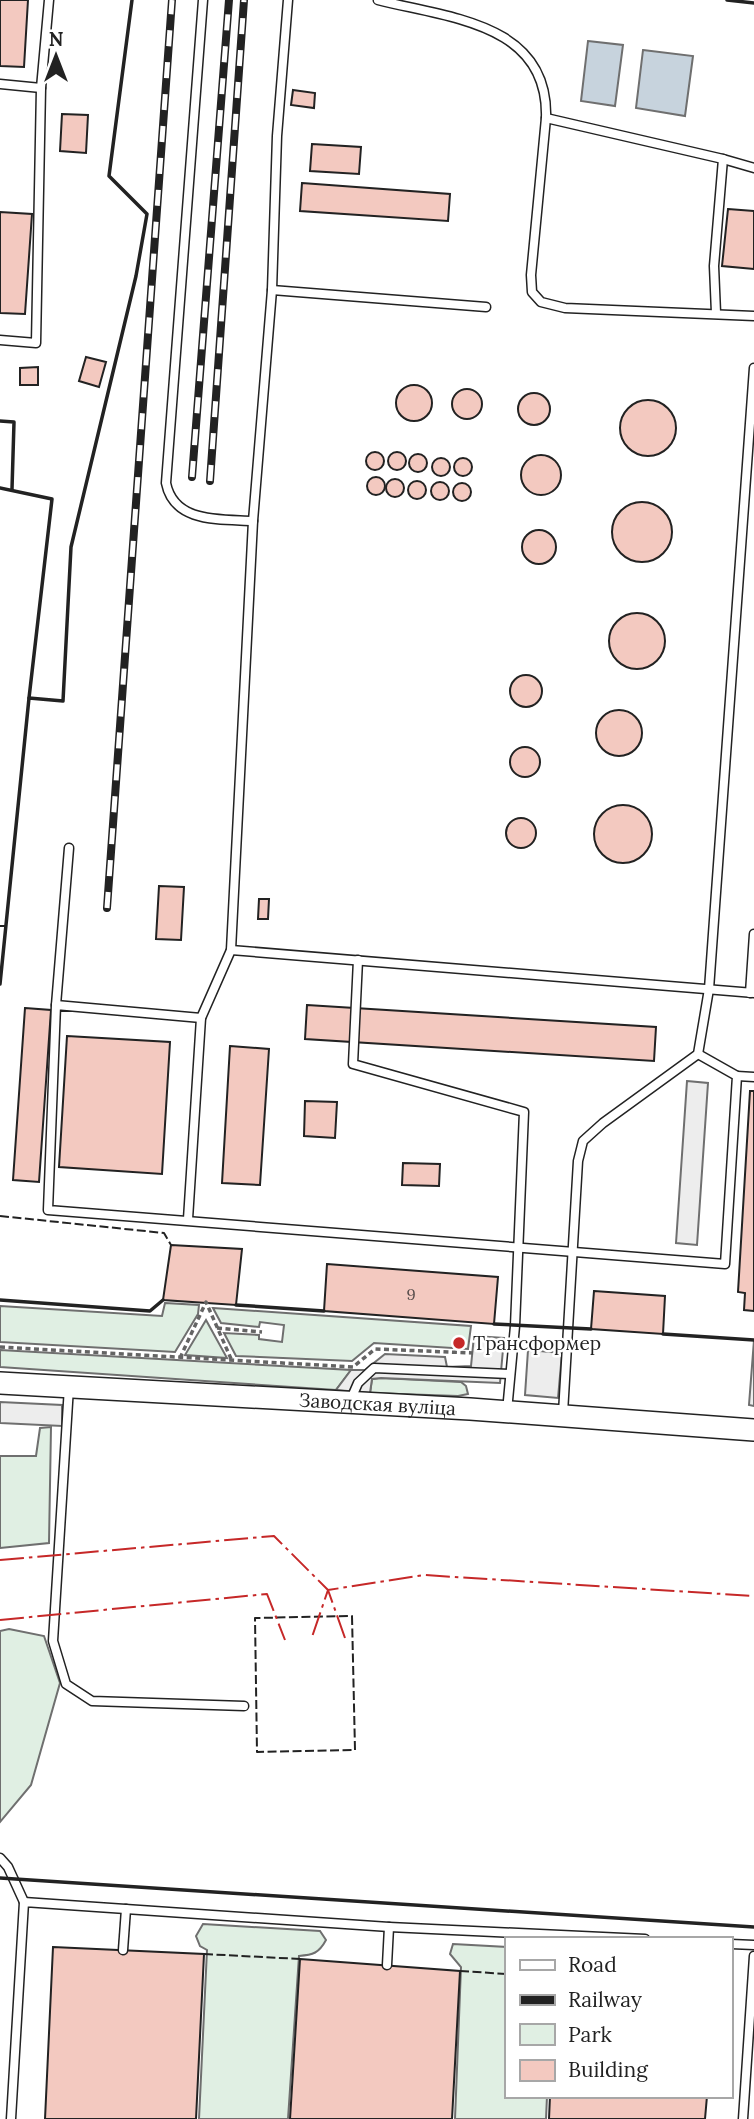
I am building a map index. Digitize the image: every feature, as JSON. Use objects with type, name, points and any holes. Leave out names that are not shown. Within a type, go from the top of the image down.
[{"type":"street","name":"Заводская вуліца","points":[[0,1383],[69,1384],[754,1430]]},
{"type":"lane","points":[[0,340],[36,343],[41,88],[49,0]]},
{"type":"lane","points":[[203,0],[166,483],[169,497],[182,511],[218,519],[253,521]]},
{"type":"lane","points":[[188,1219],[201,1018],[231,950],[253,521],[272,290],[277,136],[288,0]]},
{"type":"lane","points":[[377,0],[475,24],[510,38],[528,55],[539,72],[547,97],[532,292],[541,302],[565,308],[754,316]]},
{"type":"lane","points":[[0,84],[41,88]]},
{"type":"lane","points":[[546,118],[754,168]]},
{"type":"lane","points":[[716,313],[714,266],[723,159]]},
{"type":"lane","points":[[272,290],[486,307]]},
{"type":"lane","points":[[563,1416],[578,1161],[583,1141],[642,1093],[698,1054],[709,989],[754,368]]},
{"type":"lane","points":[[69,848],[56,1005],[48,1210],[188,1219],[725,1264],[737,1076]]},
{"type":"lane","points":[[231,950],[752,993],[754,934]]},
{"type":"lane","points":[[358,960],[353,1064],[524,1112],[515,1326],[507,1412]]},
{"type":"lane","points":[[56,1005],[201,1018]]},
{"type":"lane","points":[[698,1054],[737,1076],[754,1077]]},
{"type":"lane","points":[[350,1402],[358,1382],[374,1368],[509,1374]]},
{"type":"lane","points":[[69,1384],[53,1641],[66,1684],[92,1701],[244,1706]]},
{"type":"lane","points":[[0,1858],[8,1867],[24,1902],[11,2119]]},
{"type":"lane","points":[[24,1902],[389,1927],[611,1937]]},
{"type":"lane","points":[[123,1950],[126,1909]]},
{"type":"lane","points":[[387,1965],[389,1927]]},
{"type":"lane","points":[[733,1944],[754,1945]]},
{"type":"lane","points":[[743,2119],[754,1956]]},
{"type":"path","points":[[180,1358],[206,1302],[232,1361]]},
{"type":"path","points":[[217,1328],[262,1332]]},
{"type":"path","points":[[0,1347],[353,1367],[374,1349],[473,1353]]},
{"type":"green space","points":[[165,1303],[199,1305],[198,1314],[175,1352],[0,1342],[0,1306],[162,1316]]},
{"type":"green space","points":[[213,1308],[471,1326],[468,1349],[374,1343],[352,1361],[236,1356],[224,1333],[259,1335],[259,1339],[282,1342],[284,1325],[260,1322],[259,1327],[221,1323]]},
{"type":"green space","points":[[206,1320],[227,1358],[185,1355]]},
{"type":"green space","points":[[0,1350],[351,1370],[336,1390],[0,1367]]},
{"type":"green space","points":[[372,1379],[461,1382],[466,1386],[468,1394],[458,1396],[370,1393]]},
{"type":"green space","points":[[51,1427],[49,1543],[0,1548],[0,1456],[36,1456],[40,1428]]},
{"type":"green space","points":[[9,1629],[44,1636],[60,1683],[31,1785],[0,1822],[0,1631]]},
{"type":"green space","points":[[203,1924],[320,1931],[326,1940],[315,1952],[299,1956],[288,2119],[199,2119],[207,1950],[200,1946],[196,1936]]},
{"type":"green space","points":[[453,1944],[505,1947],[505,2098],[547,2098],[546,2119],[455,2119],[461,1967],[450,1954]]},
{"type":"shaded area","points":[[588,41],[623,45],[615,106],[581,101]]},
{"type":"shaded area","points":[[643,50],[693,56],[685,116],[636,108]]},
{"type":"shaded area","points":[[687,1081],[708,1083],[697,1245],[676,1243]]},
{"type":"shaded area","points":[[474,1336],[504,1338],[500,1383],[381,1378],[372,1379],[370,1393],[336,1390],[351,1370],[365,1370],[385,1354],[445,1357],[447,1367],[471,1366]]},
{"type":"shaded area","points":[[754,1340],[754,1406],[749,1405]]},
{"type":"shaded area","points":[[528,1350],[562,1353],[558,1398],[525,1395]]},
{"type":"shaded area","points":[[0,1402],[62,1405],[62,1426],[0,1423]]},
{"type":"building","points":[[0,0],[28,0],[24,67],[0,66]]},
{"type":"building","points":[[293,90],[315,93],[314,108],[291,105]]},
{"type":"building","points":[[62,114],[88,115],[86,153],[60,151]]},
{"type":"building","points":[[312,144],[361,147],[359,174],[310,171]]},
{"type":"building","points":[[302,183],[450,194],[448,221],[300,211]]},
{"type":"building","points":[[728,209],[754,211],[754,269],[722,266]]},
{"type":"building","points":[[0,212],[32,214],[25,314],[0,313]]},
{"type":"building","points":[[86,357],[106,362],[99,387],[79,381]]},
{"type":"building","points":[[38,367],[38,385],[20,385],[20,368]]},
{"type":"building","points":[[414,385],[426,391],[432,403],[426,415],[414,421],[402,415],[396,403],[402,391]]},
{"type":"building","points":[[467,389],[473,390],[481,398],[481,410],[473,418],[467,419],[461,418],[453,410],[452,404],[453,398],[461,390]]},
{"type":"building","points":[[534,393],[545,398],[550,409],[545,420],[534,425],[523,420],[518,409],[523,398]]},
{"type":"building","points":[[648,400],[659,402],[668,408],[674,417],[674,439],[668,448],[659,454],[648,456],[637,454],[628,448],[622,439],[620,428],[622,417],[628,408],[637,402]]},
{"type":"building","points":[[375,452],[381,455],[384,461],[381,467],[375,470],[369,467],[366,461],[369,455]]},
{"type":"building","points":[[397,452],[403,455],[406,461],[403,467],[397,470],[391,467],[388,461],[391,455]]},
{"type":"building","points":[[418,454],[424,457],[427,463],[424,469],[418,472],[412,469],[409,463],[412,457]]},
{"type":"building","points":[[541,455],[555,461],[561,475],[555,489],[541,495],[527,489],[521,475],[527,461]]},
{"type":"building","points":[[441,458],[447,461],[450,467],[447,473],[441,476],[435,473],[432,467],[435,461]]},
{"type":"building","points":[[463,458],[469,461],[472,467],[469,473],[463,476],[457,473],[454,467],[457,461]]},
{"type":"building","points":[[376,477],[382,480],[385,486],[382,492],[376,495],[370,492],[367,486],[370,480]]},
{"type":"building","points":[[395,479],[401,482],[404,488],[401,494],[395,497],[389,494],[386,488],[389,482]]},
{"type":"building","points":[[417,481],[423,484],[426,490],[423,496],[417,499],[411,496],[408,490],[411,484]]},
{"type":"building","points":[[440,482],[446,485],[449,491],[446,497],[440,500],[434,497],[431,491],[434,485]]},
{"type":"building","points":[[462,483],[468,486],[471,492],[468,498],[462,501],[456,498],[453,492],[456,486]]},
{"type":"building","points":[[642,502],[659,507],[667,515],[672,532],[667,549],[659,557],[642,562],[625,557],[617,549],[612,532],[617,515],[625,507]]},
{"type":"building","points":[[539,530],[551,535],[556,547],[551,559],[539,564],[527,559],[522,547],[527,535]]},
{"type":"building","points":[[637,613],[648,615],[657,621],[663,630],[663,652],[657,661],[648,667],[637,669],[626,667],[617,661],[611,652],[609,641],[611,630],[617,621],[626,615]]},
{"type":"building","points":[[526,675],[537,680],[542,691],[537,702],[526,707],[515,702],[510,691],[515,680]]},
{"type":"building","points":[[619,710],[635,717],[642,733],[635,749],[619,756],[603,749],[596,733],[603,717]]},
{"type":"building","points":[[525,747],[536,751],[540,762],[536,773],[525,777],[514,773],[510,762],[514,751]]},
{"type":"building","points":[[623,805],[634,807],[647,818],[652,834],[650,845],[639,858],[623,863],[612,861],[599,850],[594,834],[596,823],[607,810]]},
{"type":"building","points":[[521,818],[532,822],[536,833],[532,844],[521,848],[510,844],[506,833],[510,822]]},
{"type":"building","points":[[159,886],[184,887],[181,940],[156,939]]},
{"type":"building","points":[[259,899],[269,899],[268,919],[258,919]]},
{"type":"building","points":[[307,1005],[656,1027],[654,1061],[305,1039]]},
{"type":"building","points":[[25,1008],[51,1010],[39,1182],[13,1180]]},
{"type":"building","points":[[67,1036],[170,1042],[162,1174],[59,1167]]},
{"type":"building","points":[[230,1046],[269,1049],[260,1185],[222,1183]]},
{"type":"building","points":[[750,1091],[754,1091],[754,1311],[744,1310],[745,1293],[738,1292]]},
{"type":"building","points":[[305,1101],[337,1102],[335,1138],[304,1136]]},
{"type":"building","points":[[403,1163],[440,1164],[439,1186],[402,1185]]},
{"type":"building","points":[[171,1245],[242,1249],[236,1305],[163,1300]]},
{"type":"building","points":[[327,1264],[498,1277],[494,1324],[324,1311]]},
{"type":"building","points":[[594,1291],[665,1296],[663,1334],[591,1329]]},
{"type":"building","points":[[53,1947],[204,1954],[196,2119],[45,2119]]},
{"type":"building","points":[[300,1959],[460,1971],[452,2119],[290,2119]]},
{"type":"building","points":[[550,2098],[707,2098],[705,2119],[549,2119]]},
{"type":"railway","points":[[107,908],[172,0]]},
{"type":"railway","points":[[192,477],[229,0]]},
{"type":"railway","points":[[210,481],[244,0]]},
{"type":"fence","points":[[0,926],[5,926]]},
{"type":"fence","points":[[0,1216],[164,1233],[171,1245]]},
{"type":"fence","points":[[352,1616],[355,1750],[257,1752],[255,1618],[352,1616]]},
{"type":"fence","points":[[204,1954],[300,1959]]},
{"type":"fence","points":[[460,1971],[505,1974]]},
{"type":"wall","points":[[0,984],[29,698],[63,701],[71,547],[136,276],[147,214],[109,176],[132,0]]},
{"type":"wall","points":[[727,0],[754,3]]},
{"type":"wall","points":[[0,421],[14,422],[12,489]]},
{"type":"wall","points":[[0,488],[52,499],[29,698]]},
{"type":"wall","points":[[0,1300],[150,1311],[163,1300]]},
{"type":"wall","points":[[236,1305],[324,1311]]},
{"type":"wall","points":[[494,1324],[591,1329]]},
{"type":"wall","points":[[663,1334],[754,1340]]},
{"type":"wall","points":[[0,1878],[754,1927]]},
{"type":"power","points":[[0,1560],[274,1536],[328,1590],[312,1637]]},
{"type":"power","points":[[345,1638],[328,1590],[424,1575],[754,1596]]},
{"type":"power","points":[[0,1620],[267,1594],[285,1640]]},
{"type":"place","name":"Трансформер","points":[[459,1343]]}]
